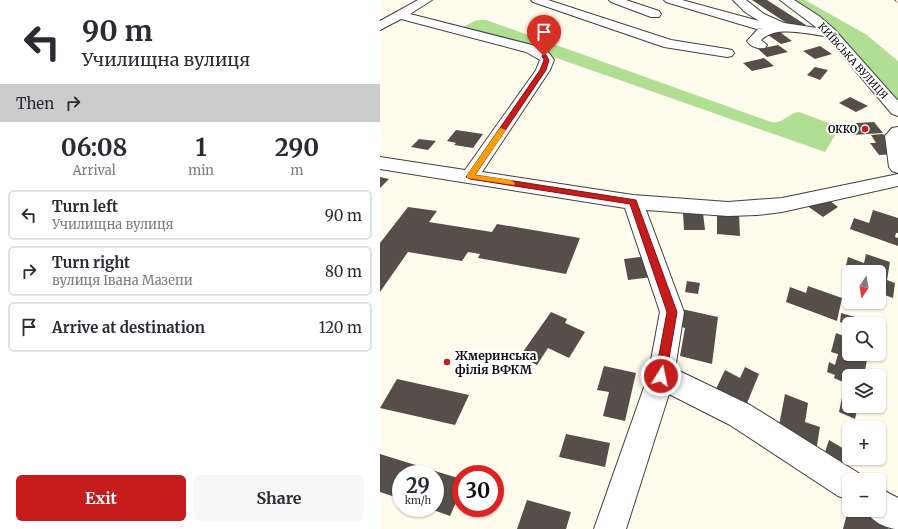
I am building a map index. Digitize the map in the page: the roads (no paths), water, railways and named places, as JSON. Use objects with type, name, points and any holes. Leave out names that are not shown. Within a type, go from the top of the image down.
[{"type":"street","points":[[380,26],[426,0]]},
{"type":"street","points":[[537,0],[669,44],[727,53]]},
{"type":"street","points":[[615,0],[656,14]]},
{"type":"street","points":[[670,0],[757,25],[770,23]]},
{"type":"street","points":[[739,0],[770,23],[796,30],[830,32]]},
{"type":"street","name":"КИЇВСЬКА ВУЛИЦЯ","points":[[786,0],[815,19],[830,32],[898,111]]},
{"type":"street","points":[[399,15],[531,49],[544,56],[547,60],[543,70],[470,177]]},
{"type":"street","points":[[760,45],[753,41],[762,32],[785,27]]},
{"type":"street","points":[[898,132],[893,136],[898,167]]},
{"type":"street","points":[[380,163],[633,202],[728,209],[782,205],[898,180]]},
{"type":"street","points":[[610,529],[661,376],[672,312],[633,202]]},
{"type":"street","points":[[661,376],[740,415],[842,481]]},
{"type":"street","points":[[886,508],[898,516]]},
{"type":"place","name":"ОККО","points":[[865,129]]},
{"type":"place","name":"Жмеринська філія ВФКМ","points":[[447,362]]}]
